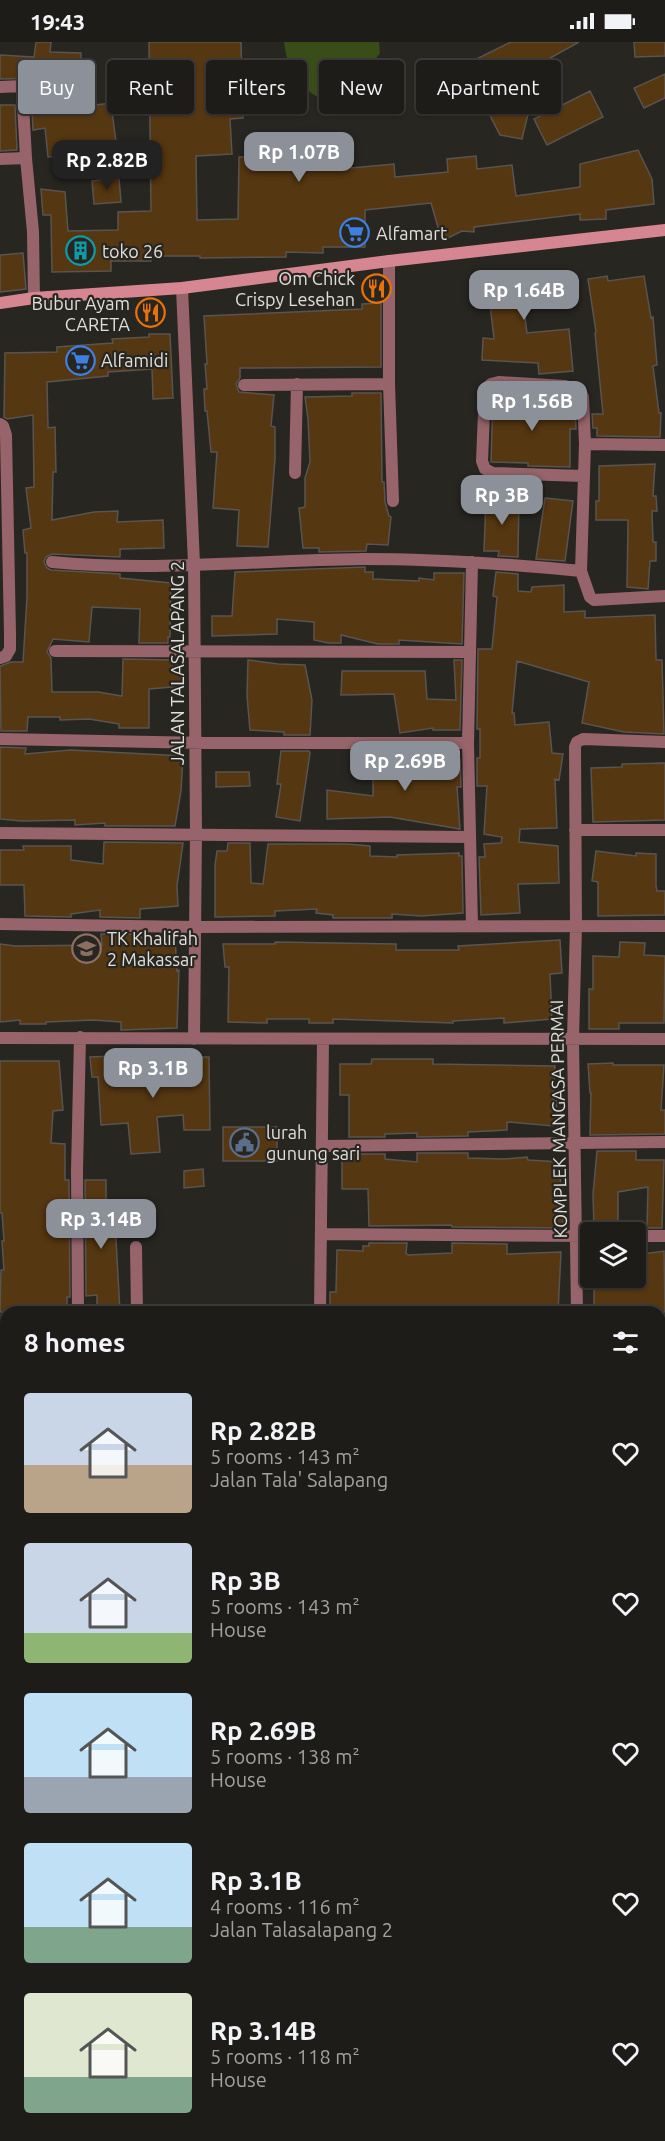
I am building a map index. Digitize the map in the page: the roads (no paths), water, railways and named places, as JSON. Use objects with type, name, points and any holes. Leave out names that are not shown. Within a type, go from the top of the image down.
[{"type":"main road","points":[[0,303],[34,298],[182,288],[389,261],[665,230]]},
{"type":"street","points":[[0,87],[18,86]]},
{"type":"street","points":[[24,114],[33,232],[34,298]]},
{"type":"street","points":[[0,159],[26,158]]},
{"type":"street","points":[[389,261],[389,384],[393,501]]},
{"type":"street","name":"JALAN TALASALAPANG 2","points":[[182,288],[194,564],[196,833],[194,1039]]},
{"type":"street","points":[[584,476],[493,473],[485,469],[482,461],[485,389],[499,382],[565,386],[579,390],[583,397],[585,444],[584,476],[580,571],[590,597],[594,600],[665,596]]},
{"type":"street","points":[[295,473],[297,384]]},
{"type":"street","points":[[244,385],[389,384]]},
{"type":"street","points":[[0,424],[6,435],[10,634],[10,650],[6,656],[0,658]]},
{"type":"street","points":[[585,444],[665,445]]},
{"type":"street","points":[[52,562],[108,565],[362,560],[472,562],[580,571]]},
{"type":"street","points":[[472,562],[468,743],[472,926]]},
{"type":"street","points":[[55,651],[469,652]]},
{"type":"street","points":[[0,739],[468,743]]},
{"type":"street","name":"KOMPLEK MANGASA PERMAI","points":[[577,1306],[573,1039],[576,926],[575,747],[577,742],[583,739],[665,742]]},
{"type":"street","points":[[575,830],[665,830]]},
{"type":"street","points":[[0,832],[470,837]]},
{"type":"street","points":[[0,924],[195,927],[665,926]]},
{"type":"street","points":[[78,1306],[77,1171],[80,1037]]},
{"type":"street","points":[[0,1038],[665,1039]]},
{"type":"street","points":[[320,1306],[323,1040]]},
{"type":"street","points":[[323,1146],[665,1142]]},
{"type":"street","points":[[321,1234],[577,1236]]},
{"type":"street","points":[[646,1236],[665,1236]]},
{"type":"street","points":[[136,1247],[137,1306]]},
{"type":"place","name":"Alfamart","points":[[355,233]]},
{"type":"place","name":"toko 26","points":[[81,251]]},
{"type":"place","name":"Om Chick Crispy Lesehan","points":[[376,288]]},
{"type":"place","name":"Bubur Ayam CARETA","points":[[151,313]]},
{"type":"place","name":"Alfamidi","points":[[80,360]]},
{"type":"place","name":"TK Khalifah 2 Makassar","points":[[86,948]]},
{"type":"place","name":"lurah gunung sari","points":[[245,1142]]}]
